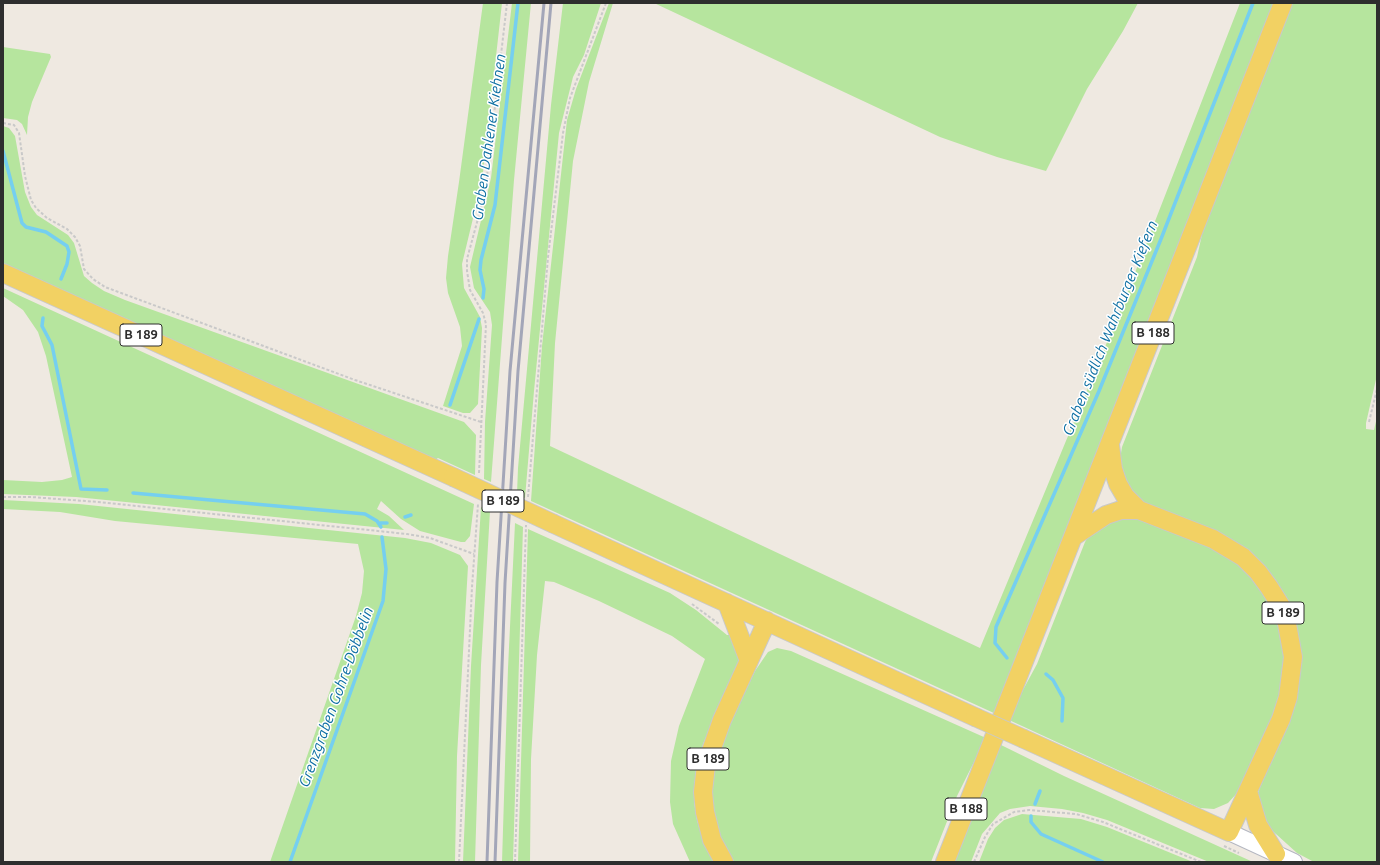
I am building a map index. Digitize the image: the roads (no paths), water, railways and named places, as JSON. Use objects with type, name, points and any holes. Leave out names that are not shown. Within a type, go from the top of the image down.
[{"type":"main road","name":"B 188","points":[[1110,442],[1282,3]]},
{"type":"main road","name":"B 189","points":[[3,273],[453,477],[1228,832],[1280,719],[1290,690],[1292,652],[1289,631],[1283,612],[1262,576],[1237,553],[1205,536],[1138,510],[1121,510],[1106,515],[1073,536]]},
{"type":"main road","name":"B 189","points":[[1110,442],[1113,469],[1118,484],[1125,496],[1138,510]]},
{"type":"main road","points":[[1073,536],[1110,442]]},
{"type":"main road","name":"B 188","points":[[945,862],[1073,536]]},
{"type":"main road","points":[[727,603],[749,661]]},
{"type":"main road","name":"B 189","points":[[724,862],[715,846],[708,826],[704,798],[704,778],[711,746],[767,621]]},
{"type":"main road","points":[[1248,790],[1258,825],[1276,854]]},
{"type":"main road","points":[[1228,832],[1294,862]]},
{"type":"waterway","name":"Graben Dahlener Kiehnen","points":[[483,298],[484,289],[480,270],[481,260],[495,205],[518,3]]},
{"type":"waterway","name":"Graben südlich Wahrburger Kiefern","points":[[1007,658],[995,643],[996,627],[1099,391],[1161,239],[1253,3]]},
{"type":"waterway","name":"Grenzgraben Gohre-Döbbelin","points":[[3,151],[22,223],[26,227],[46,232],[67,246],[69,252],[67,264],[61,279]]},
{"type":"waterway","name":"Grenzgraben Gohre-Döbbelin","points":[[43,318],[42,326],[52,345],[81,489],[107,490]]},
{"type":"waterway","name":"Graben Dahlener Kiehnen","points":[[450,405],[479,319]]},
{"type":"waterway","name":"Grenzgraben Gohre-Döbbelin","points":[[133,493],[365,514],[377,521],[381,527]]},
{"type":"waterway","name":"Graben Dahlener Kiehnen","points":[[405,517],[411,515]]},
{"type":"waterway","name":"Graben Dahlener Kiehnen","points":[[380,523],[387,523]]},
{"type":"waterway","name":"Grenzgraben Gohre-Döbbelin","points":[[290,862],[383,601],[386,569],[382,537]]},
{"type":"waterway","name":"Graben südlich Wahrburger Kiefern","points":[[1046,674],[1053,680],[1063,698],[1062,721]]},
{"type":"waterway","name":"Graben südlich Wahrburger Kiefern","points":[[1035,804],[1040,791]]},
{"type":"waterway","name":"Graben südlich Wahrburger Kiefern","points":[[1031,816],[1031,822],[1041,834],[1103,862]]},
{"type":"railway","points":[[487,862],[497,582],[510,371],[544,3]]},
{"type":"railway","points":[[495,862],[505,583],[518,371],[551,3]]}]
